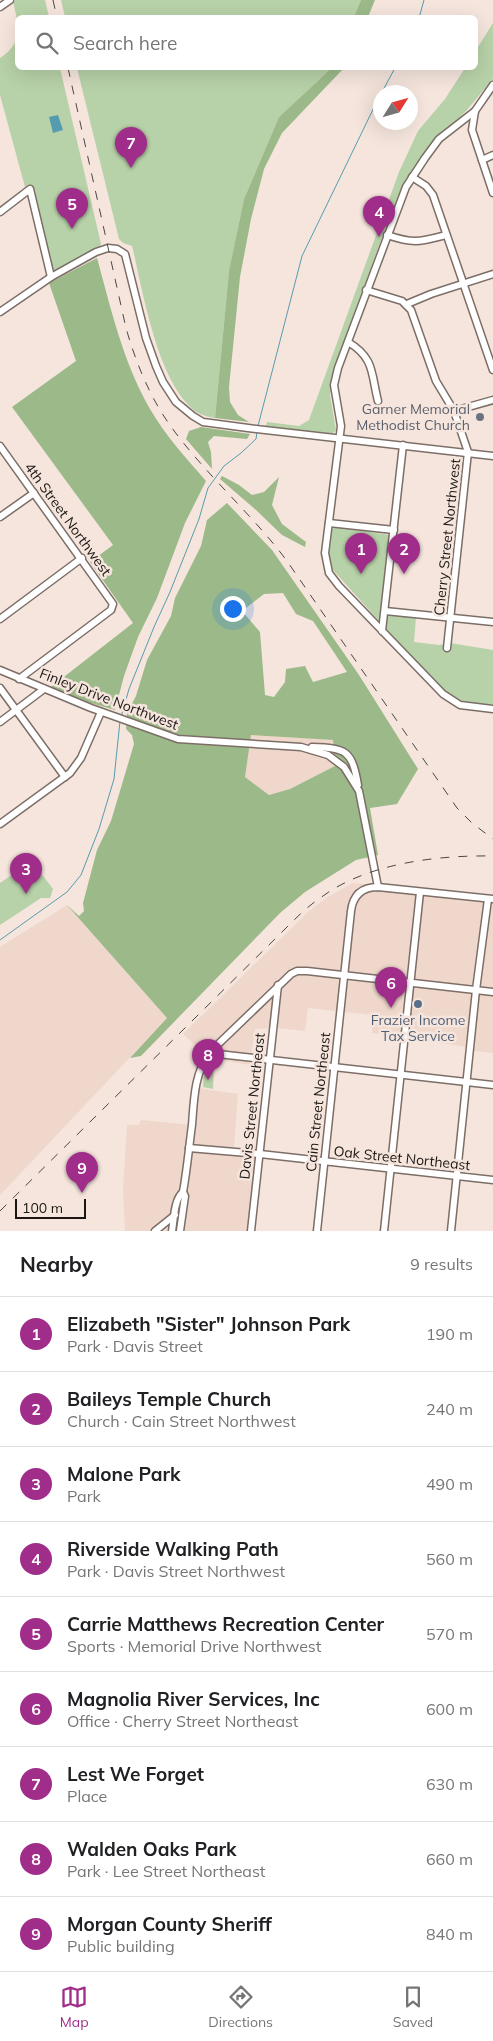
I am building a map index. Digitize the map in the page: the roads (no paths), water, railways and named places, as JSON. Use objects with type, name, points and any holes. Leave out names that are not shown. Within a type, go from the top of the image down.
[{"type":"street","points":[[0,7],[10,0]]},
{"type":"street","points":[[493,85],[475,111],[439,140],[412,177],[401,198],[366,290],[338,368],[334,386],[340,420],[325,553],[329,573],[339,586],[450,700],[460,705],[493,709]]},
{"type":"street","points":[[472,130],[475,111]]},
{"type":"street","points":[[463,121],[472,130],[493,193]]},
{"type":"street","points":[[482,160],[493,155]]},
{"type":"street","points":[[412,177],[430,190],[493,370]]},
{"type":"street","points":[[1,209],[30,189],[51,277]]},
{"type":"street","points":[[387,235],[409,242],[446,235]]},
{"type":"street","points":[[0,312],[51,277],[105,249],[117,249],[125,254],[146,338],[156,366],[170,393],[184,410],[203,422],[493,456]]},
{"type":"street","points":[[366,290],[407,304],[493,274]]},
{"type":"street","name":"Cherry Street Northwest","points":[[407,304],[414,315],[436,381],[454,411],[468,452],[447,648]]},
{"type":"street","points":[[348,342],[359,348],[370,364],[378,401]]},
{"type":"street","points":[[454,411],[493,400]]},
{"type":"street","points":[[382,630],[403,445]]},
{"type":"street","name":"4th Street Northwest","points":[[0,446],[82,558],[112,601],[113,607],[20,679]]},
{"type":"street","points":[[0,517],[34,493]]},
{"type":"street","points":[[329,524],[394,530]]},
{"type":"street","points":[[0,618],[82,558]]},
{"type":"street","points":[[385,611],[493,622]]},
{"type":"street","name":"Finley Drive Northwest","points":[[0,670],[44,690],[178,740],[340,749],[350,756],[354,766],[378,887]]},
{"type":"street","points":[[0,688],[65,777]]},
{"type":"street","points":[[0,722],[44,690]]},
{"type":"street","points":[[0,824],[65,777],[81,758],[101,712]]},
{"type":"street","name":"Finley Drive Northwest","points":[[301,748],[323,753],[339,762],[360,791]]},
{"type":"street","name":"Cain Street Northeast","points":[[317,1231],[352,905],[357,894],[371,887],[378,887]]},
{"type":"street","points":[[378,887],[490,899],[476,990],[451,1231]]},
{"type":"street","points":[[384,1231],[420,892]]},
{"type":"street","points":[[172,1231],[179,1194],[182,1192],[189,1148],[196,1080],[202,1064],[209,1053],[278,985],[297,971],[493,992]]},
{"type":"street","name":"Davis Street Northeast","points":[[251,1231],[278,985]]},
{"type":"street","points":[[209,1053],[493,1085]]},
{"type":"street","name":"Oak Street Northeast","points":[[189,1148],[493,1180]]},
{"type":"street","points":[[180,1231],[185,1196],[182,1192]]},
{"type":"street","points":[[156,1231],[175,1215]]},
{"type":"water","points":[[58,115],[63,130],[53,133],[49,117]]},
{"type":"waterway","points":[[420,15],[424,0]]},
{"type":"waterway","points":[[386,85],[394,70]]},
{"type":"waterway","points":[[258,426],[302,256],[373,109]]},
{"type":"waterway","points":[[121,717],[129,689],[199,519],[208,488],[224,466],[256,439],[257,432]]},
{"type":"waterway","points":[[0,940],[67,892],[81,875],[99,829],[114,779],[120,721]]},
{"type":"railway","points":[[53,0],[56,15]]},
{"type":"railway","points":[[68,70],[126,328],[139,367],[157,405],[186,446],[287,561],[457,808],[472,823],[493,839]]},
{"type":"railway","points":[[0,1211],[308,907],[341,885],[382,869],[405,863],[450,857],[493,856]]},
{"type":"place","name":"Lest We Forget","points":[[131,168]]},
{"type":"place","name":"Carrie Matthews Recreation Center","points":[[72,229]]},
{"type":"place","name":"Riverside Walking Path","points":[[379,237]]},
{"type":"place","name":"Garner Memorial Methodist Church","points":[[480,417]]},
{"type":"place","name":"Elizabeth \"Sister\" Johnson Park","points":[[361,574]]},
{"type":"place","name":"Baileys Temple Church","points":[[404,574]]},
{"type":"place","name":"Malone Park","points":[[26,894]]},
{"type":"place","name":"Frazier Income Tax Service","points":[[418,1004]]},
{"type":"place","name":"Magnolia River Services, Inc","points":[[391,1008]]},
{"type":"place","name":"Walden Oaks Park","points":[[208,1080]]},
{"type":"place","name":"Morgan County Sheriff","points":[[82,1193]]}]
